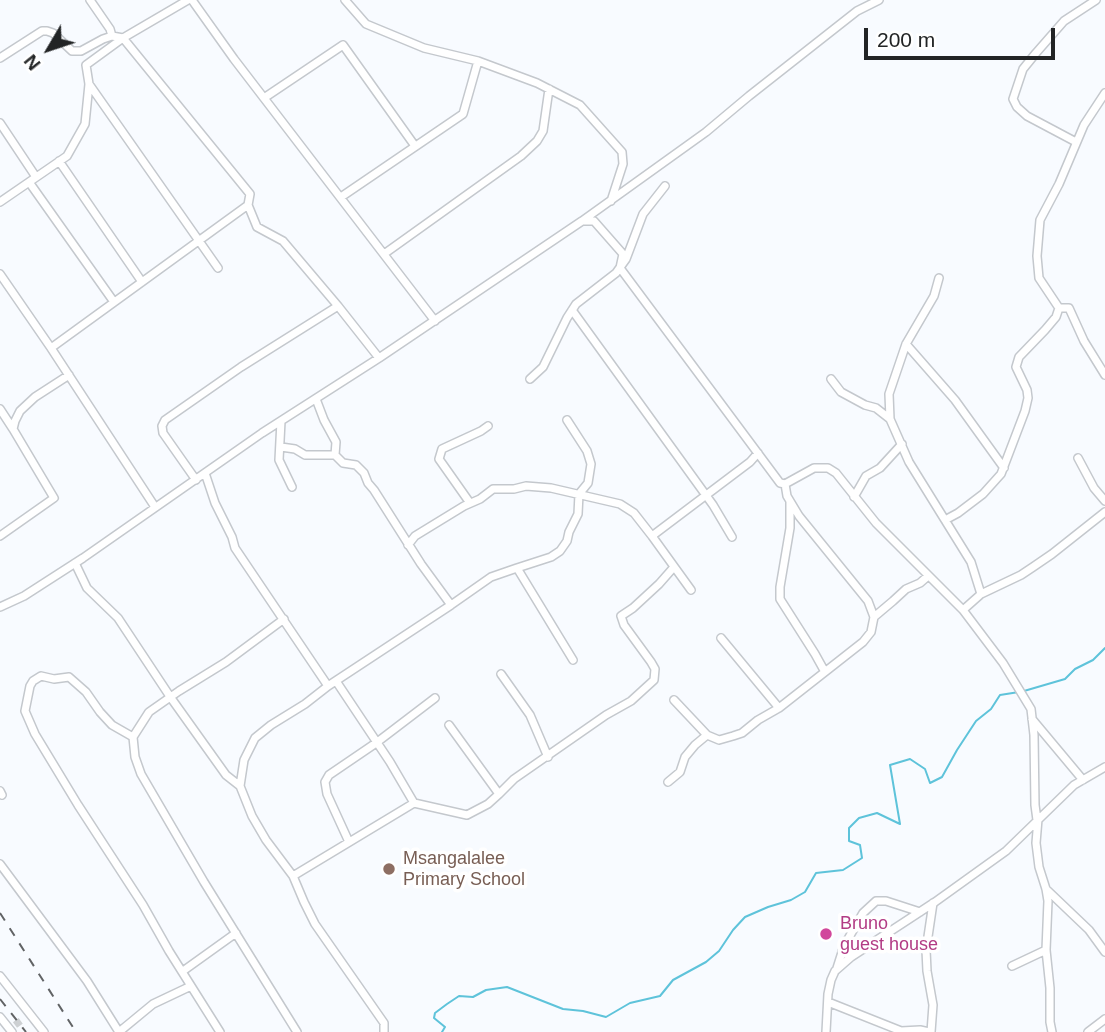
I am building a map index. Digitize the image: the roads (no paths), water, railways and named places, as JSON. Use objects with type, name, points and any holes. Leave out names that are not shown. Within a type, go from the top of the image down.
[{"type":"street","points":[[90,0],[112,36]]},
{"type":"street","points":[[0,202],[67,156],[85,124],[89,84],[86,65],[123,37],[190,0],[435,321]]},
{"type":"street","points":[[345,0],[366,24],[424,48],[478,61],[549,89],[580,105],[622,152],[623,164],[611,201]]},
{"type":"street","points":[[0,607],[24,596],[75,563],[281,421],[435,321],[611,201],[706,132],[857,11],[878,0]]},
{"type":"street","points":[[1076,142],[1027,116],[1013,100],[1023,69],[1036,53],[1064,21],[1096,0]]},
{"type":"street","points":[[0,58],[41,31],[53,33],[72,51],[81,51],[112,36],[123,37],[250,194],[248,205],[257,227],[283,241],[379,358]]},
{"type":"street","points":[[264,98],[343,45],[415,146]]},
{"type":"street","points":[[341,197],[463,114],[478,61]]},
{"type":"street","points":[[89,84],[218,268]]},
{"type":"street","points":[[384,254],[501,171],[537,141],[543,131],[549,89]]},
{"type":"street","points":[[1059,308],[1040,278],[1037,256],[1040,220],[1059,184],[1084,125],[1105,93]]},
{"type":"street","points":[[0,123],[36,177]]},
{"type":"street","points":[[59,161],[142,282]]},
{"type":"street","points":[[29,182],[114,302]]},
{"type":"street","points":[[530,379],[543,367],[576,304],[620,268],[643,214],[665,186]]},
{"type":"street","points":[[51,348],[248,205]]},
{"type":"street","points":[[582,221],[594,221],[623,254],[620,268],[780,483],[785,484],[814,468],[828,468],[836,473],[876,523],[963,610],[1003,663],[1031,709],[1038,819],[1035,843],[1046,889],[1050,1022],[1054,1032]]},
{"type":"street","points":[[0,274],[69,374],[155,508]]},
{"type":"street","points":[[939,278],[934,296],[906,344],[889,394],[890,419],[909,462],[971,562],[981,594]]},
{"type":"street","points":[[195,480],[163,433],[165,420],[338,306]]},
{"type":"street","points":[[1059,308],[1069,308],[1084,341],[1105,376]]},
{"type":"street","points":[[945,520],[983,494],[996,482],[1004,468],[1028,398],[1016,367],[1019,357],[1056,317],[1059,308]]},
{"type":"street","points":[[572,310],[706,496],[732,537]]},
{"type":"street","points":[[906,344],[955,401],[1004,468]]},
{"type":"street","points":[[13,429],[20,411],[35,397],[69,374]]},
{"type":"street","points":[[831,379],[841,392],[876,408],[890,419]]},
{"type":"street","points":[[316,399],[336,442],[335,455]]},
{"type":"street","points":[[0,409],[54,498],[0,536]]},
{"type":"street","points":[[0,425],[7,420]]},
{"type":"street","points":[[240,786],[244,760],[255,738],[271,725],[491,577],[551,557],[560,551],[578,514],[579,494],[588,483],[592,464],[567,420]]},
{"type":"street","points":[[281,421],[279,460],[292,487]]},
{"type":"street","points":[[470,503],[439,459],[442,449],[488,426]]},
{"type":"street","points":[[855,497],[866,476],[880,468],[902,444]]},
{"type":"street","points":[[281,447],[295,449],[305,455],[335,455],[343,463],[356,465],[364,473],[408,545],[451,605]]},
{"type":"street","points":[[652,536],[750,462],[758,453]]},
{"type":"street","points":[[1078,458],[1094,488],[1105,501]]},
{"type":"street","points":[[205,473],[235,548],[328,686]]},
{"type":"street","points":[[674,700],[707,735],[719,740],[742,733],[825,672],[863,642],[871,632],[874,617],[867,601],[799,516],[787,496],[785,484]]},
{"type":"street","points":[[408,545],[415,536],[493,489],[526,486],[579,494],[620,504],[634,513],[691,590]]},
{"type":"street","points":[[790,502],[790,528],[780,599],[825,672]]},
{"type":"street","points":[[963,610],[981,594],[1033,567],[1105,512]]},
{"type":"street","points":[[75,563],[87,588],[118,618],[226,775],[240,786],[252,816],[293,876],[315,924],[384,1023],[384,1032]]},
{"type":"street","points":[[293,876],[414,803],[467,815],[488,804],[514,779],[595,722],[631,701],[654,680],[654,668],[624,625],[621,616],[659,584],[674,567]]},
{"type":"street","points":[[517,568],[573,660]]},
{"type":"street","points":[[874,617],[906,589],[929,576]]},
{"type":"street","points":[[284,619],[226,662],[149,712],[133,737],[135,757],[141,774],[297,1032]]},
{"type":"street","points":[[721,638],[779,708]]},
{"type":"street","points":[[500,674],[530,715],[548,757]]},
{"type":"street","points":[[133,737],[112,725],[86,692],[69,677],[54,679],[41,676],[30,686],[25,711],[35,734],[220,1032]]},
{"type":"street","points":[[336,681],[414,803]]},
{"type":"street","points":[[349,842],[327,794],[326,782],[329,775],[435,698]]},
{"type":"street","points":[[1032,718],[1083,780]]},
{"type":"street","points":[[449,725],[499,794]]},
{"type":"street","points":[[668,782],[680,772],[685,757],[707,735]]},
{"type":"street","points":[[835,971],[851,957],[933,904],[1006,851],[1074,785],[1105,767]]},
{"type":"street","points":[[0,864],[87,981],[119,1032],[153,1004],[191,986]]},
{"type":"street","points":[[1046,889],[1089,930],[1105,952]]},
{"type":"street","points":[[826,1032],[831,980],[844,946],[863,913],[876,901],[886,901],[920,912]]},
{"type":"street","points":[[828,1002],[901,1031],[930,1032],[933,1005],[926,950],[933,904]]},
{"type":"street","points":[[183,971],[236,933]]},
{"type":"street","points":[[1012,966],[1046,950]]},
{"type":"street","points":[[0,975],[44,1032]]},
{"type":"street","points":[[0,1017],[14,1026],[30,1013]]},
{"type":"street","points":[[1088,1032],[1105,1019]]},
{"type":"waterway","points":[[1024,691],[1065,679],[1075,669],[1093,660],[1105,648]]},
{"type":"waterway","points":[[442,1032],[445,1027],[434,1018],[435,1013],[459,996],[473,997],[486,990],[507,987],[563,1009],[606,1017],[630,1003],[660,996],[673,980],[706,962],[719,951],[745,917],[805,892],[816,873],[843,870],[862,858],[860,845],[849,841],[849,828],[859,818],[877,813],[900,824],[890,765],[910,759],[925,769],[930,783],[942,777],[976,721],[991,709],[1000,695],[1019,692]]},
{"type":"tunnel","points":[[15,1025],[22,1020]]},
{"type":"railway","points":[[0,913],[76,1032]]},
{"type":"railway","points":[[0,999],[26,1032]]},
{"type":"place","name":"Msangalalee Primary School","points":[[389,869]]},
{"type":"place","name":"Bruno guest house","points":[[826,934]]}]
